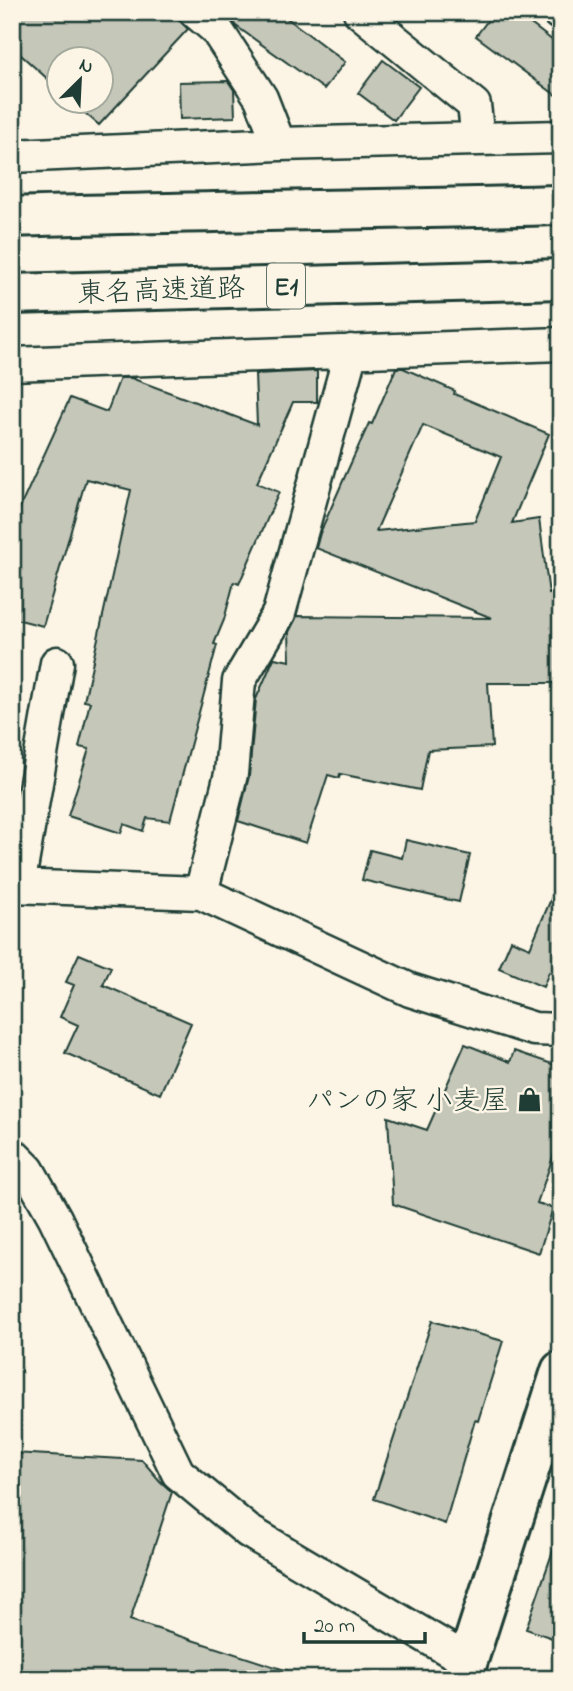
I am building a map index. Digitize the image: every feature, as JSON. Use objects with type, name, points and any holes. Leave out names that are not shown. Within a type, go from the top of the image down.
[{"type":"main road","points":[[12,217],[561,205]]},
{"type":"main road","name":"東名高速道路","points":[[12,294],[561,279]]},
{"type":"main road","points":[[465,1670],[561,1371]]},
{"type":"street","points":[[196,12],[216,29],[261,98],[279,144]]},
{"type":"street","points":[[360,12],[474,105],[478,139]]},
{"type":"street","points":[[12,156],[279,144],[561,137]]},
{"type":"street","points":[[12,363],[561,344]]},
{"type":"street","points":[[201,893],[231,774],[239,681],[279,613],[351,351]]},
{"type":"street","points":[[57,663],[15,886],[201,893],[410,990],[534,1029],[561,1030]]},
{"type":"street","points":[[12,1154],[28,1170],[55,1218],[178,1473],[248,1531],[465,1670]]},
{"type":"building","points":[[12,12],[170,12],[188,29],[116,107],[116,46],[46,46],[46,77],[12,47]]},
{"type":"building","points":[[225,12],[279,12],[345,62],[324,89],[236,26]]},
{"type":"building","points":[[494,12],[515,12],[561,47],[561,99],[476,36]]},
{"type":"building","points":[[383,60],[419,87],[394,120],[358,93]]},
{"type":"building","points":[[228,81],[234,90],[235,117],[180,119],[179,82]]},
{"type":"building","points":[[88,116],[107,116],[99,125]]},
{"type":"building","points":[[396,368],[403,368],[455,391],[454,394],[549,434],[512,523],[539,519],[549,594],[561,592],[561,683],[488,683],[492,747],[428,750],[420,790],[340,774],[339,778],[328,775],[306,843],[238,821],[249,776],[256,699],[274,658],[290,661],[289,632],[297,616],[492,618],[316,548],[320,533],[369,423],[372,424]],"holes":[[[423,425],[501,457],[475,521],[376,531]]]},
{"type":"building","points":[[317,371],[317,402],[293,402],[257,483],[279,492],[239,584],[234,582],[224,620],[214,644],[217,645],[170,821],[147,818],[143,831],[124,824],[121,833],[68,816],[89,749],[79,747],[90,702],[84,701],[131,490],[86,479],[43,626],[12,618],[12,525],[70,398],[107,412],[120,378],[131,378],[257,425],[255,374]]},
{"type":"building","points":[[406,840],[470,855],[459,902],[362,880],[370,850],[402,858]]},
{"type":"building","points":[[561,876],[561,977],[549,972],[543,987],[499,968],[511,940],[530,948]]},
{"type":"building","points":[[79,954],[111,967],[103,985],[191,1023],[160,1094],[65,1053],[78,1025],[60,1017],[74,985],[66,982]]},
{"type":"building","points":[[465,1044],[510,1062],[514,1051],[561,1067],[561,1134],[537,1203],[553,1208],[539,1253],[393,1204],[388,1117],[427,1130]]},
{"type":"building","points":[[432,1321],[503,1341],[478,1421],[475,1420],[445,1524],[374,1499]]},
{"type":"building","points":[[12,1453],[142,1460],[172,1492],[130,1620],[291,1672],[290,1679],[16,1679],[12,1632]]},
{"type":"building","points":[[556,1542],[561,1543],[561,1641],[526,1629]]},
{"type":"place","name":"パンの家 小麦屋","points":[[529,1099]]}]
